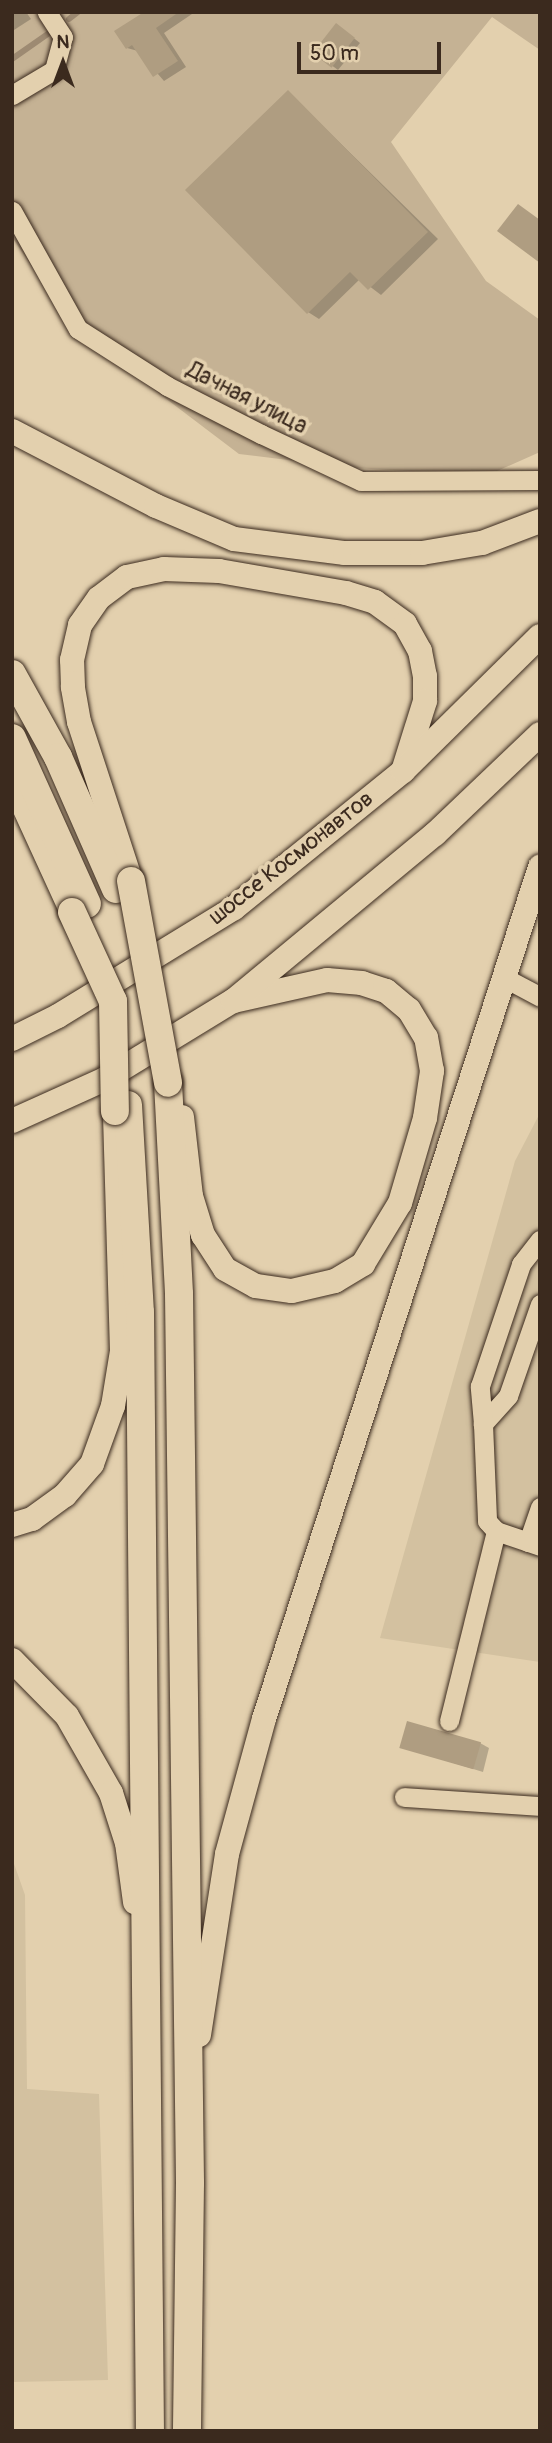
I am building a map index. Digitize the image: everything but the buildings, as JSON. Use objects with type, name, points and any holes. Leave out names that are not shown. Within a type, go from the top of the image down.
[{"type":"highway","points":[[12,674],[124,885],[147,983],[174,1079],[190,2183],[187,2431]]},
{"type":"highway","points":[[12,738],[80,908],[113,1001],[139,1312],[149,2059],[150,2431]]},
{"type":"main road","points":[[12,431],[156,506],[234,539],[345,554],[422,553],[482,543],[540,522]]},
{"type":"main road","points":[[124,885],[79,722],[72,674],[80,625],[99,598],[127,577],[164,569],[219,571],[346,593],[375,602],[405,624],[420,651],[425,676],[425,701],[403,771]]},
{"type":"main road","name":"шоссе Космонавтов","points":[[12,1039],[234,908],[403,771],[540,636]]},
{"type":"main road","points":[[12,1121],[105,1079],[233,1001],[435,834],[540,734]]},
{"type":"main road","points":[[12,781],[80,908]]},
{"type":"main road","points":[[190,2183],[201,2009],[227,1854],[264,1718],[540,867]]},
{"type":"main road","points":[[174,1079],[191,1196],[203,1235],[225,1269],[256,1286],[292,1291],[335,1281],[363,1264],[400,1203],[425,1118],[432,1071],[426,1038],[409,1010],[386,991],[362,983],[327,980],[233,1001]]},
{"type":"main road","points":[[12,1525],[33,1520],[65,1495],[92,1464],[113,1406],[122,1351],[122,1108]]},
{"type":"main road","points":[[12,1660],[67,1716],[111,1793],[127,1843],[135,1898],[149,2059]]},
{"type":"street","points":[[12,95],[54,70],[63,37],[47,12]]},
{"type":"street","name":"Дачная улица","points":[[12,211],[78,329],[167,386],[249,428],[361,481],[540,480]]},
{"type":"street","points":[[505,978],[540,997]]},
{"type":"street","points":[[540,1240],[521,1264],[480,1386],[487,1521],[496,1531],[534,1544],[540,1507]]},
{"type":"street","points":[[483,1424],[509,1396],[540,1304]]},
{"type":"street","points":[[449,1721],[496,1531]]},
{"type":"street","points":[[404,1797],[540,1806]]},
{"type":"shaded area","points":[[12,12],[540,12],[540,50],[492,17],[391,142],[486,281],[540,320],[540,452],[488,475],[352,468],[239,454],[74,329],[12,237]]},
{"type":"shaded area","points":[[540,1113],[540,1662],[380,1638],[515,1161]]},
{"type":"shaded area","points":[[12,1858],[25,1895],[27,2089],[99,2094],[108,2380],[12,2382]]},
{"type":"waterway","points":[[69,19],[78,12]]},
{"type":"waterway","points":[[12,59],[52,31]]}]
